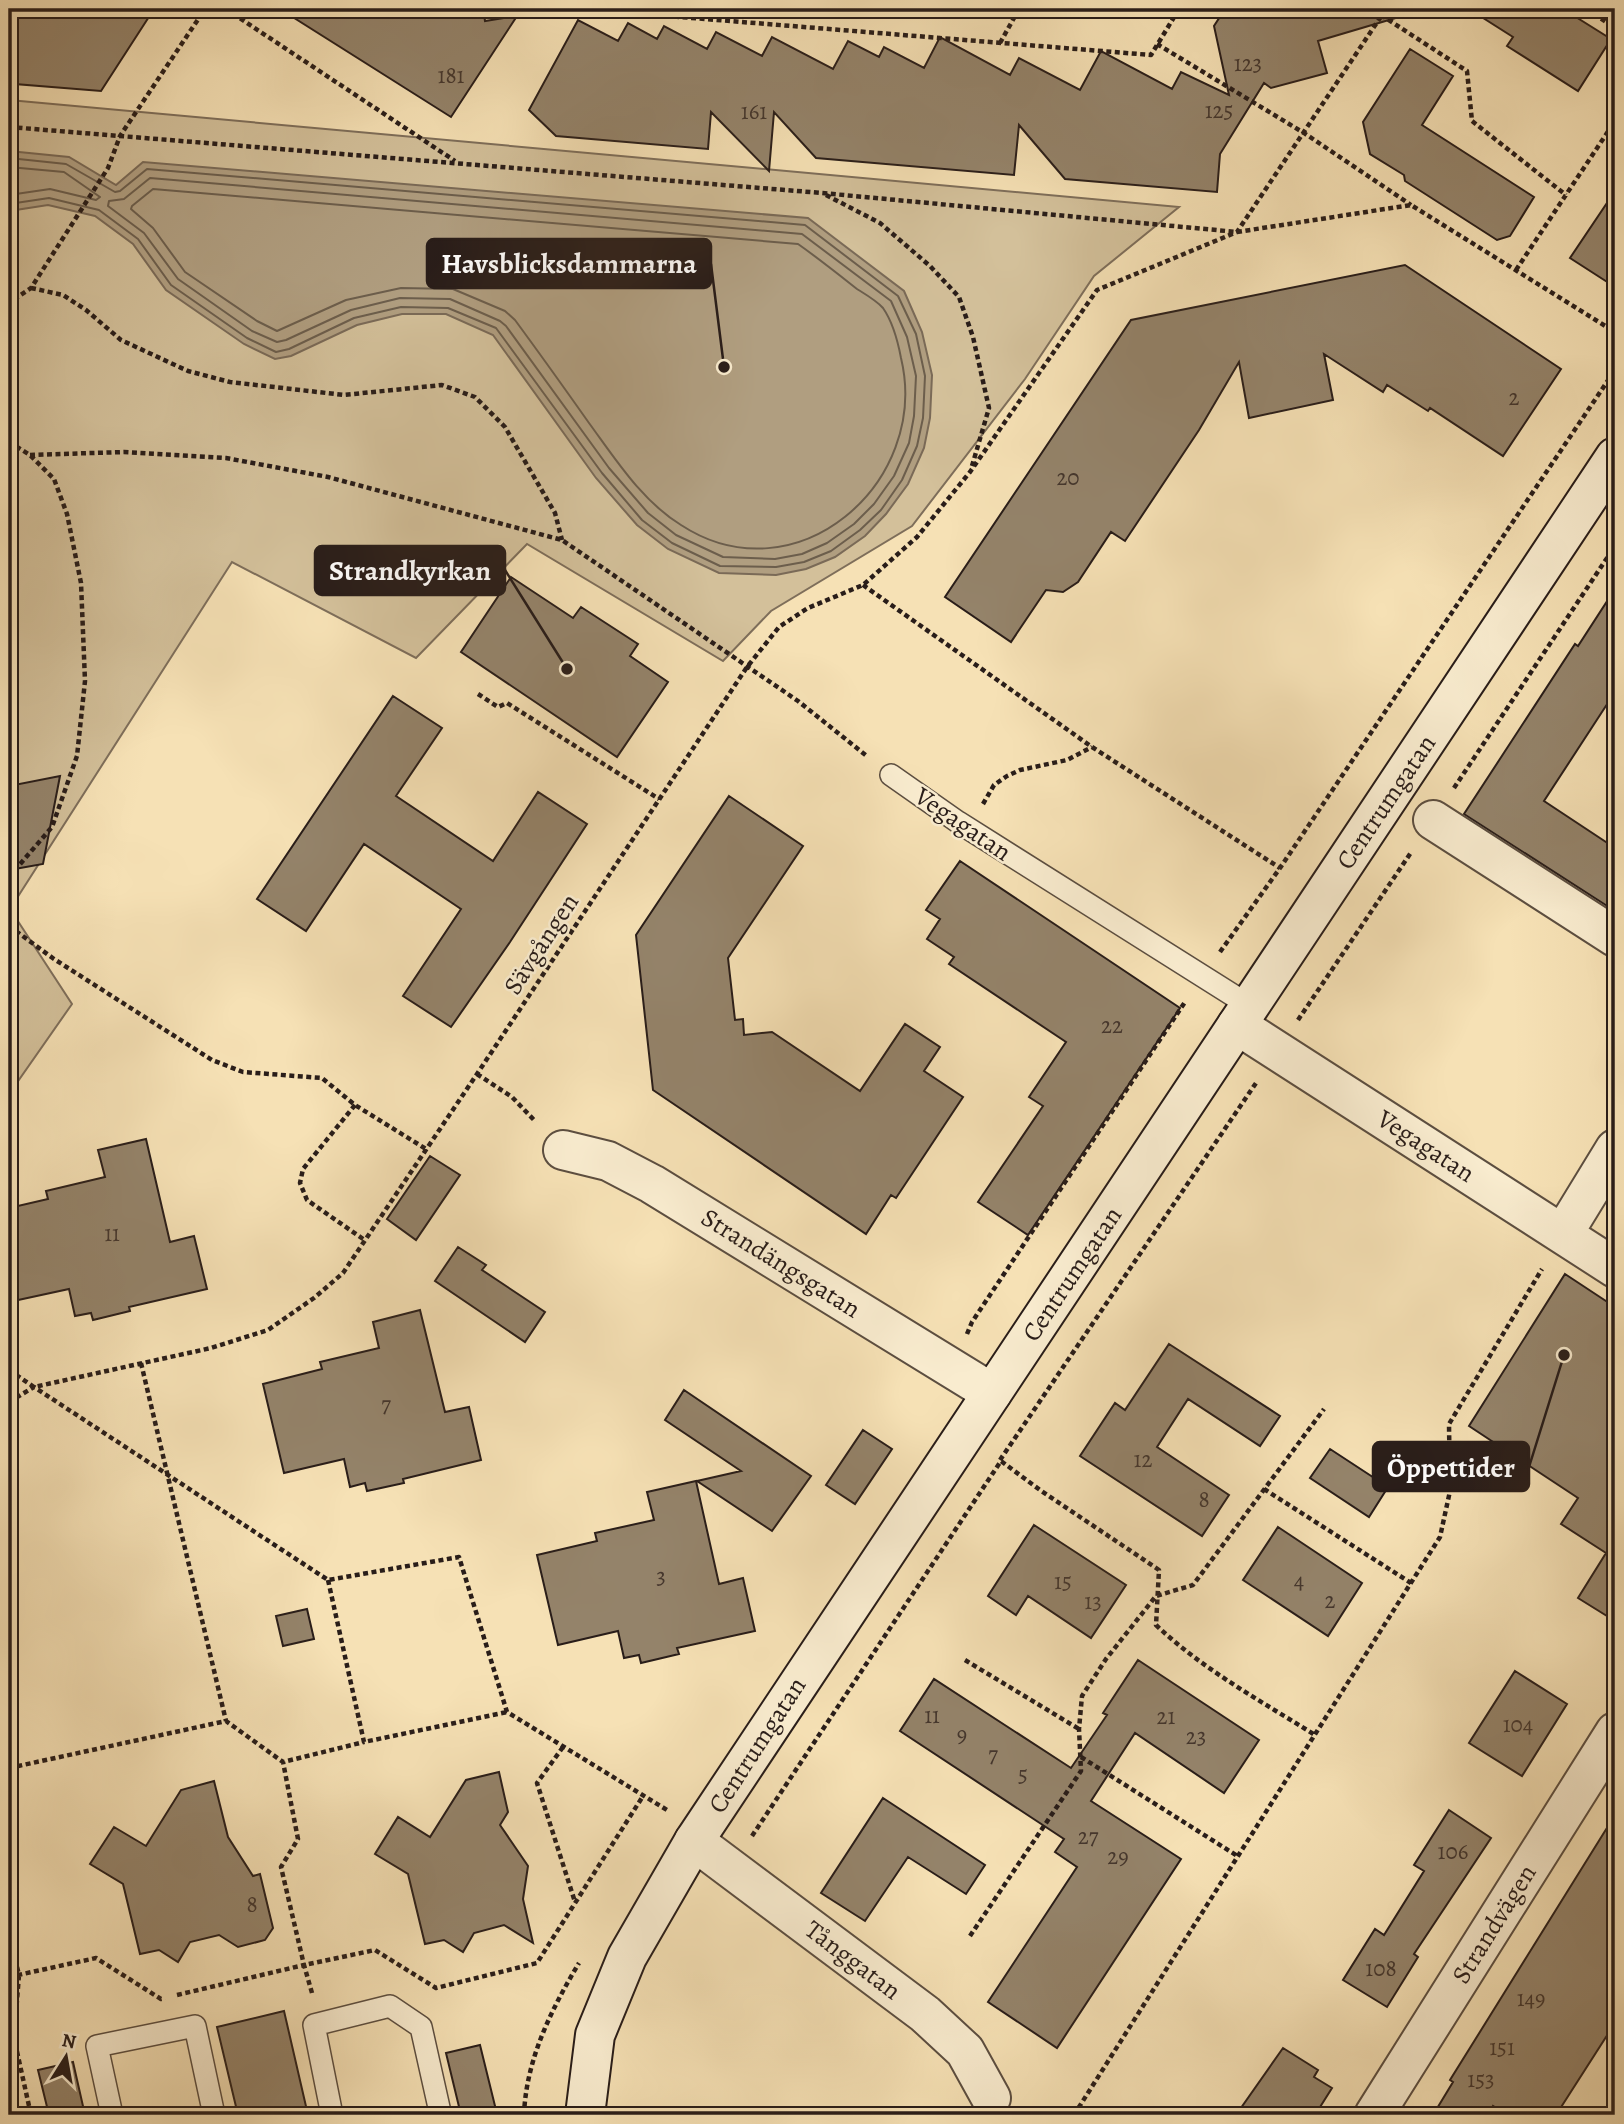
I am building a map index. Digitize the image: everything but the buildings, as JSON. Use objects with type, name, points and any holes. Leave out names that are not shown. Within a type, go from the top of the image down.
[{"type":"street","name":"Centrumgatan","points":[[585,2115],[595,2035],[626,1956],[694,1841],[1615,457]]},
{"type":"street","points":[[1433,820],[1615,937]]},
{"type":"street","name":"Vegagatan","points":[[1244,1015],[1615,1268]]},
{"type":"street","points":[[1563,1234],[1615,1149]]},
{"type":"street","name":"Strandängsgatan","points":[[563,1150],[608,1161],[652,1184],[992,1393]]},
{"type":"street","name":"Strandvägen","points":[[1374,2115],[1615,1732]]},
{"type":"street","name":"Tånggatan","points":[[694,1841],[925,2014],[965,2051],[991,2098]]},
{"type":"lane","name":"Vegagatan","points":[[891,775],[958,822],[1202,977],[1244,1015]]},
{"type":"lane","points":[[332,2115],[314,2025],[390,2006],[421,2027],[440,2112],[438,2115]]},
{"type":"lane","points":[[112,2115],[97,2046],[195,2026],[214,2115]]},
{"type":"path","points":[[9,306],[13,300],[31,288],[108,168],[120,136],[205,9]]},
{"type":"path","points":[[226,9],[456,162]]},
{"type":"path","points":[[581,9],[632,11],[1151,55],[1179,9]]},
{"type":"path","points":[[695,18],[701,9]]},
{"type":"path","points":[[1000,43],[1019,9]]},
{"type":"path","points":[[1237,232],[1385,9]]},
{"type":"path","points":[[1587,9],[1615,28]]},
{"type":"path","points":[[1381,15],[1467,71],[1472,121],[1566,195]]},
{"type":"path","points":[[1157,44],[1304,133],[1411,205],[1615,332]]},
{"type":"path","points":[[1516,270],[1615,121]]},
{"type":"path","points":[[9,127],[822,193],[1237,232],[1411,205]]},
{"type":"path","points":[[822,193],[880,223],[930,266],[959,297],[973,337],[989,408],[970,472]]},
{"type":"path","name":"Sävgången","points":[[9,1402],[34,1387],[211,1348],[268,1330],[314,1298],[343,1273],[747,667],[779,627],[808,608],[863,585],[917,537],[970,472],[1097,290],[1237,232]]},
{"type":"path","points":[[31,288],[63,295],[86,310],[121,340],[188,371],[230,382],[344,396],[442,385],[475,397],[505,427],[555,513],[562,540]]},
{"type":"path","points":[[951,1369],[972,1321],[1202,977],[1280,868],[1615,370]]},
{"type":"path","points":[[9,442],[30,455],[54,479],[67,513],[81,583],[85,681],[77,756],[52,827],[9,877]]},
{"type":"path","points":[[30,455],[124,452],[226,458],[328,477],[562,540],[798,701],[891,775]]},
{"type":"path","points":[[863,585],[1092,747],[1280,868]]},
{"type":"path","points":[[478,694],[498,707],[507,704],[659,799]]},
{"type":"path","points":[[958,822],[983,805],[994,785],[1007,776],[1020,770],[1068,760],[1092,747]]},
{"type":"path","points":[[9,926],[54,959],[212,1060],[243,1072],[322,1078],[355,1105],[426,1149]]},
{"type":"path","points":[[477,1074],[512,1097],[563,1150]]},
{"type":"path","points":[[355,1105],[303,1168],[300,1184],[307,1200],[366,1241]]},
{"type":"path","points":[[1074,2115],[1440,1537],[1450,1491],[1449,1424],[1563,1234]]},
{"type":"path","points":[[141,1363],[226,1721],[283,1762],[298,1839],[281,1867],[315,2006],[314,2025]]},
{"type":"path","points":[[9,1370],[328,1580],[459,1557],[507,1712],[669,1811]]},
{"type":"path","points":[[970,1936],[1081,1770],[1079,1729],[1082,1696],[1105,1660],[1156,1596],[1193,1586],[1324,1409]]},
{"type":"path","points":[[730,1868],[1001,1461],[1159,1570],[1156,1625],[1173,1641],[1315,1735]]},
{"type":"path","points":[[1264,1489],[1411,1583]]},
{"type":"path","points":[[328,1580],[364,1742]]},
{"type":"path","points":[[965,1660],[1079,1729]]},
{"type":"path","points":[[283,1762],[507,1712]]},
{"type":"path","points":[[9,1768],[226,1721]]},
{"type":"path","points":[[563,1747],[537,1783],[575,1903]]},
{"type":"path","points":[[1080,1756],[1239,1857]]},
{"type":"path","points":[[9,1977],[96,1958],[161,1999],[375,1950],[436,1987],[537,1963],[643,1796]]},
{"type":"path","points":[[9,1934],[19,1975],[14,2038],[31,2115]]},
{"type":"shaded area","points":[[9,100],[1179,207],[1094,276],[1025,379],[912,526],[771,611],[723,661],[527,544],[416,658],[232,562],[10,909],[72,1004],[9,1094]]},
{"type":"water","points":[[9,151],[69,157],[116,185],[143,162],[808,218],[904,291],[922,332],[932,375],[930,418],[924,448],[908,484],[886,514],[865,536],[835,557],[806,569],[776,575],[719,573],[668,549],[637,525],[596,478],[493,335],[446,314],[402,314],[357,325],[291,356],[275,359],[244,344],[166,290],[133,244],[95,216],[48,205],[9,211]]},
{"type":"place","name":"Havsblicksdammarna","points":[[724,367]]},
{"type":"place","name":"Strandkyrkan","points":[[567,669]]},
{"type":"place","name":"Öppettider","points":[[1564,1355]]}]
